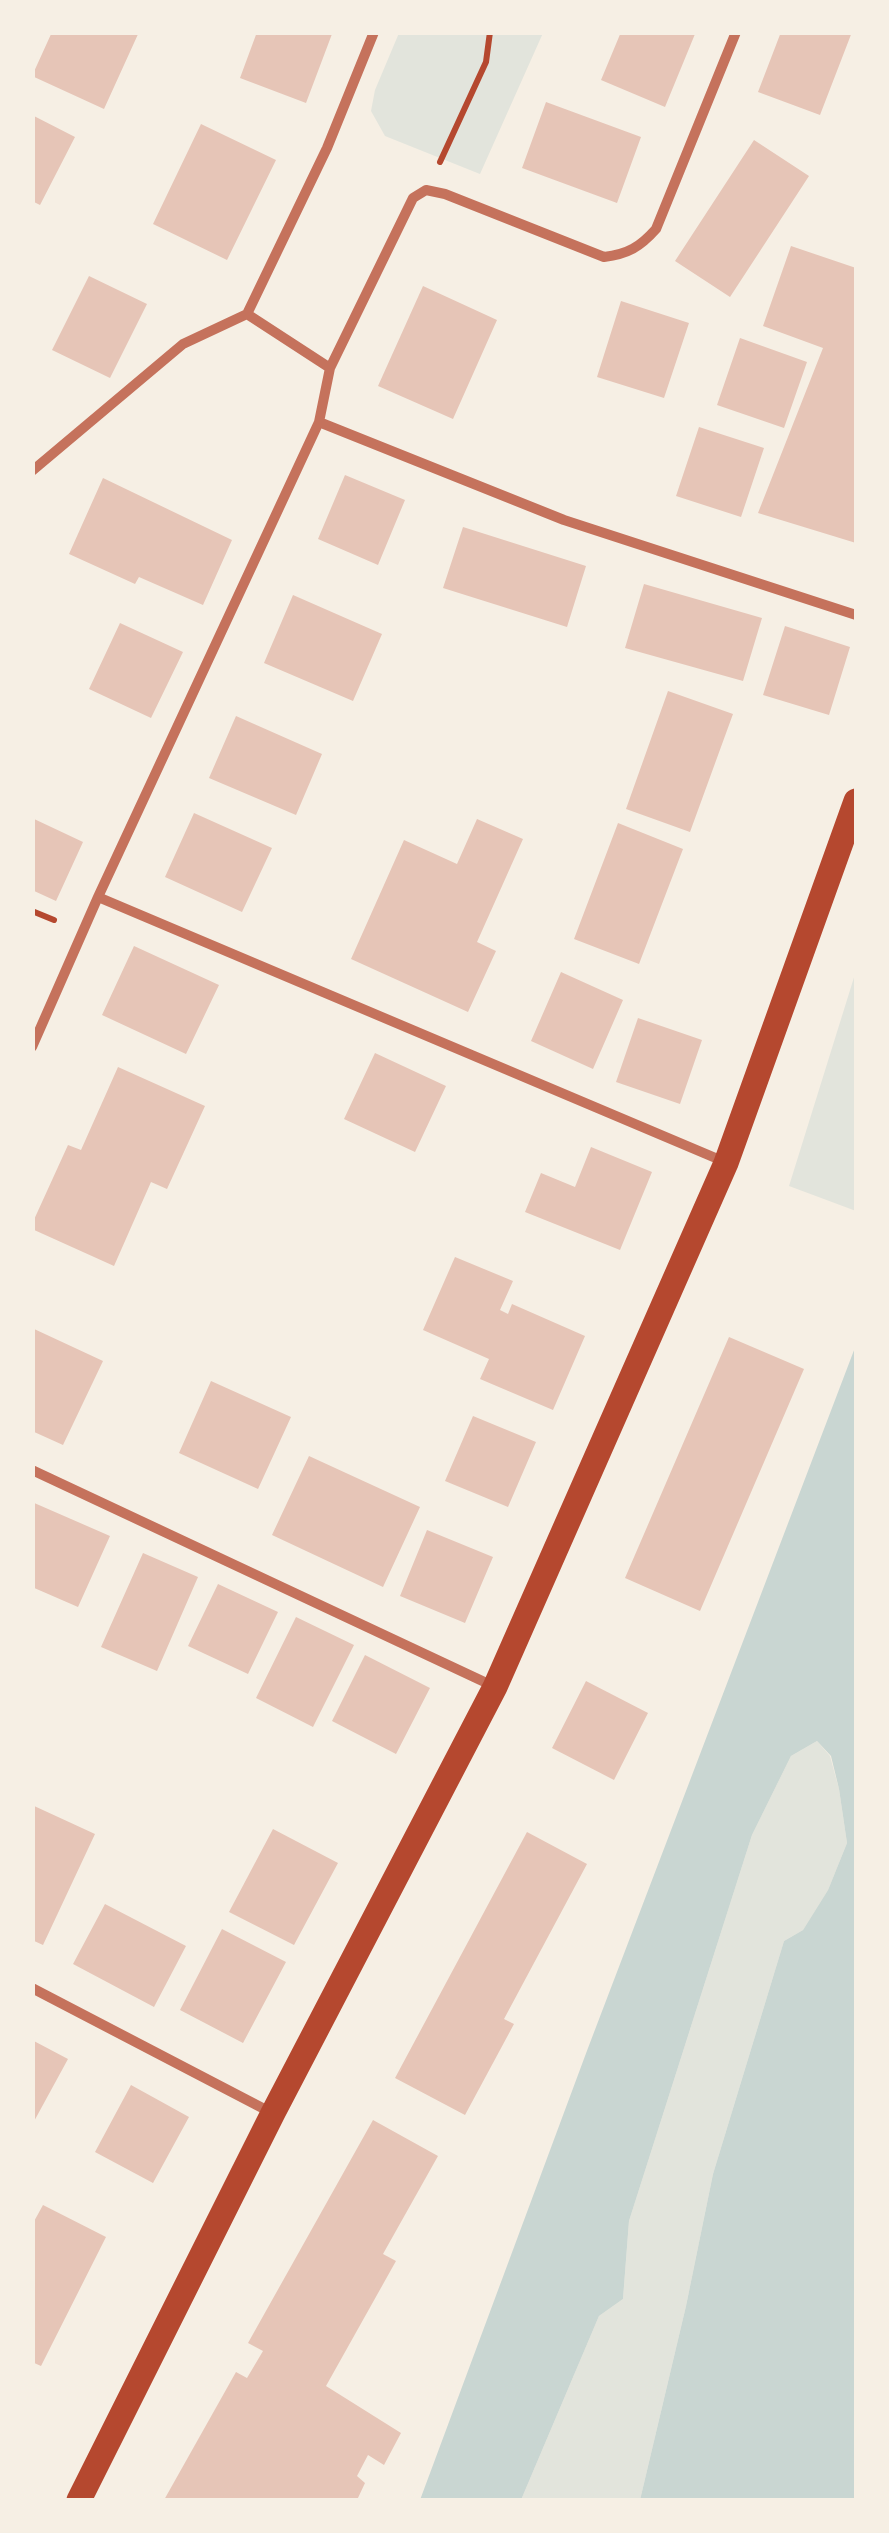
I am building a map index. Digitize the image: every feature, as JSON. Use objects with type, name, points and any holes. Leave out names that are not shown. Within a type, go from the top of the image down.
[{"type":"main road","points":[[79,2500],[273,2113],[495,1687],[726,1163],[856,801]]},
{"type":"street","points":[[32,472],[183,344],[246,314],[327,148],[374,32]]},
{"type":"street","points":[[32,1048],[319,422],[330,368],[413,198],[426,190],[445,194],[604,257],[626,254],[656,228],[736,32]]},
{"type":"street","points":[[246,314],[330,368]]},
{"type":"street","points":[[319,422],[564,520],[856,615]]},
{"type":"street","points":[[98,897],[726,1163]]},
{"type":"street","points":[[32,1470],[495,1687]]},
{"type":"street","points":[[32,1988],[273,2113]]},
{"type":"path","points":[[426,190],[486,62],[490,32]]},
{"type":"shaded area","points":[[399,33],[543,33],[480,174],[385,136],[371,111],[375,90]]},
{"type":"shaded area","points":[[856,971],[856,1211],[789,1186]]},
{"type":"shaded area","points":[[856,1345],[856,2500],[640,2500],[713,2174],[784,1941],[803,1930],[828,1890],[847,1843],[831,1756],[817,1741],[791,1756],[752,1835],[629,2221],[623,2299],[599,2316],[521,2500],[420,2500],[588,2048]]},
{"type":"shaded area","points":[[817,1741],[830,1756],[847,1843],[828,1890],[803,1930],[784,1941],[713,2174],[640,2500],[521,2500],[599,2316],[623,2299],[629,2221],[752,1835],[791,1756]]},
{"type":"building","points":[[52,32],[139,32],[104,109],[32,76]]},
{"type":"building","points":[[257,32],[332,34],[306,103],[240,78]]},
{"type":"building","points":[[621,32],[695,34],[665,107],[601,80]]},
{"type":"building","points":[[781,32],[852,32],[820,115],[758,92]]},
{"type":"building","points":[[546,102],[641,137],[617,203],[522,168]]},
{"type":"building","points":[[32,115],[75,137],[40,205],[32,201]]},
{"type":"building","points":[[201,124],[276,160],[227,260],[153,224]]},
{"type":"building","points":[[754,140],[809,176],[730,297],[675,261]]},
{"type":"building","points":[[791,246],[856,268],[856,543],[758,513],[823,348],[763,326]]},
{"type":"building","points":[[89,276],[147,304],[110,378],[52,350]]},
{"type":"building","points":[[423,286],[497,320],[453,419],[378,386]]},
{"type":"building","points":[[621,301],[689,323],[664,398],[597,377]]},
{"type":"building","points":[[740,338],[807,362],[784,428],[717,405]]},
{"type":"building","points":[[699,427],[764,448],[741,517],[676,496]]},
{"type":"building","points":[[345,475],[405,500],[378,565],[318,539]]},
{"type":"building","points":[[103,478],[232,540],[203,605],[139,577],[135,584],[69,554]]},
{"type":"building","points":[[463,527],[586,566],[567,627],[443,588]]},
{"type":"building","points":[[644,584],[762,618],[743,681],[625,648]]},
{"type":"building","points":[[293,595],[382,634],[353,701],[264,663]]},
{"type":"building","points":[[120,623],[183,652],[151,718],[89,689]]},
{"type":"building","points":[[785,626],[850,647],[829,715],[763,695]]},
{"type":"building","points":[[668,691],[733,714],[690,832],[626,809]]},
{"type":"building","points":[[236,716],[322,754],[296,815],[209,778]]},
{"type":"building","points":[[194,813],[272,848],[242,912],[165,877]]},
{"type":"building","points":[[32,818],[83,842],[56,901],[32,890]]},
{"type":"building","points":[[477,819],[523,839],[477,942],[496,951],[468,1012],[351,959],[404,840],[457,864]]},
{"type":"building","points":[[618,823],[683,849],[639,964],[574,939]]},
{"type":"building","points":[[134,946],[219,985],[186,1054],[102,1015]]},
{"type":"building","points":[[561,972],[623,1000],[593,1069],[531,1041]]},
{"type":"building","points":[[638,1018],[702,1040],[680,1104],[616,1082]]},
{"type":"building","points":[[375,1053],[446,1086],[415,1152],[344,1119]]},
{"type":"building","points":[[118,1067],[205,1106],[167,1189],[151,1182],[114,1266],[32,1229],[32,1224],[68,1145],[81,1150]]},
{"type":"building","points":[[591,1147],[652,1172],[620,1250],[525,1212],[541,1173],[575,1187]]},
{"type":"building","points":[[455,1257],[513,1281],[500,1310],[508,1314],[512,1304],[585,1336],[553,1410],[480,1379],[489,1359],[423,1330]]},
{"type":"building","points":[[32,1328],[103,1361],[63,1445],[32,1431]]},
{"type":"building","points":[[729,1337],[804,1369],[700,1611],[625,1578]]},
{"type":"building","points":[[211,1381],[291,1417],[258,1489],[179,1453]]},
{"type":"building","points":[[473,1416],[536,1442],[508,1507],[445,1481]]},
{"type":"building","points":[[309,1456],[420,1507],[383,1587],[272,1535]]},
{"type":"building","points":[[32,1502],[110,1536],[78,1607],[32,1587]]},
{"type":"building","points":[[427,1530],[493,1557],[465,1623],[400,1596]]},
{"type":"building","points":[[143,1553],[198,1577],[157,1671],[101,1647]]},
{"type":"building","points":[[218,1584],[278,1612],[248,1674],[188,1646]]},
{"type":"building","points":[[296,1617],[354,1645],[313,1727],[256,1698]]},
{"type":"building","points":[[365,1655],[430,1688],[396,1754],[332,1721]]},
{"type":"building","points":[[586,1681],[648,1713],[614,1780],[552,1748]]},
{"type":"building","points":[[32,1805],[95,1834],[43,1945],[32,1940]]},
{"type":"building","points":[[273,1829],[338,1863],[294,1945],[229,1912]]},
{"type":"building","points":[[527,1832],[587,1864],[504,2019],[514,2024],[465,2115],[395,2078]]},
{"type":"building","points":[[105,1904],[186,1946],[154,2007],[73,1964]]},
{"type":"building","points":[[222,1929],[286,1962],[243,2043],[180,2010]]},
{"type":"building","points":[[32,2040],[68,2059],[32,2125]]},
{"type":"building","points":[[131,2085],[189,2117],[153,2183],[95,2152]]},
{"type":"building","points":[[373,2120],[438,2156],[383,2254],[396,2261],[326,2386],[401,2433],[384,2465],[368,2455],[357,2476],[365,2483],[357,2500],[164,2500],[236,2372],[247,2378],[263,2351],[248,2343]]},
{"type":"building","points":[[43,2205],[106,2237],[41,2366],[32,2362],[32,2225]]}]
